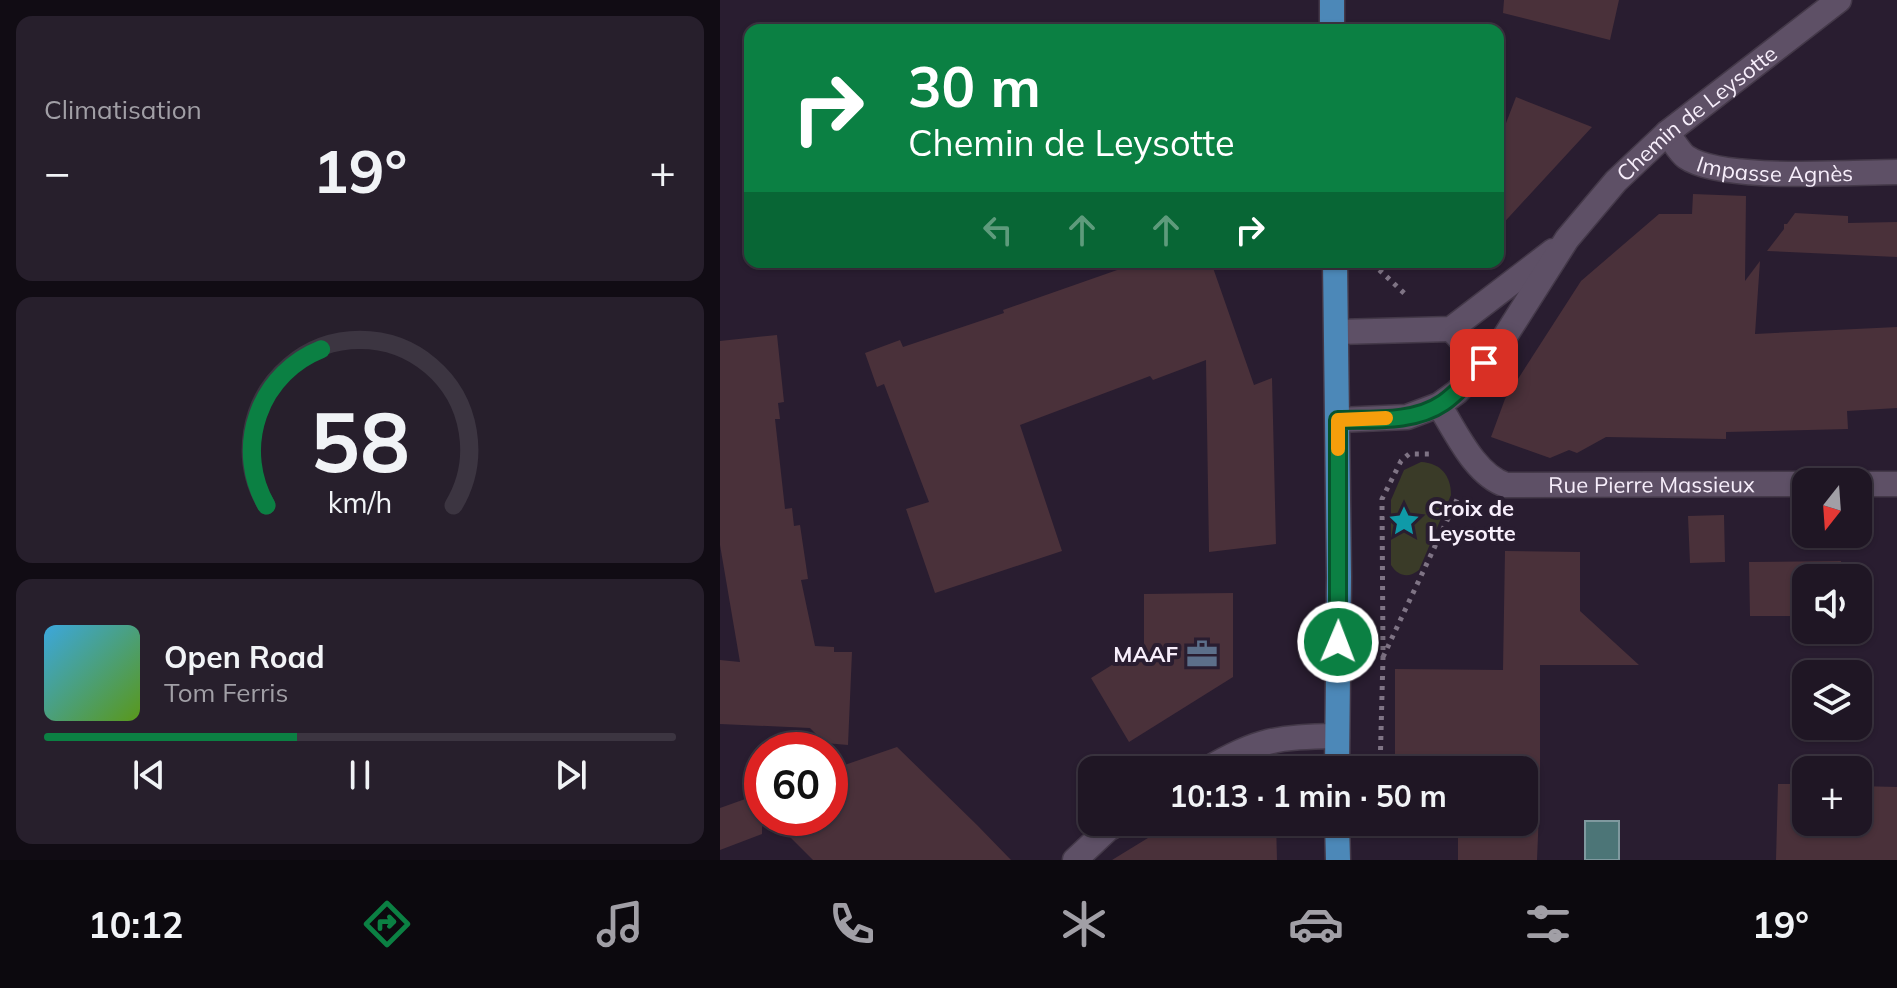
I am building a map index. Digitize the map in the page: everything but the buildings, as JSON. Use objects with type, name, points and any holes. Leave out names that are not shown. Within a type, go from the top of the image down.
[{"type":"main road","points":[[1332,0],[1332,24]]},
{"type":"main road","points":[[1335,268],[1337,756]]},
{"type":"main road","points":[[1337,836],[1338,860]]},
{"type":"street","name":"Chemin de Leysotte","points":[[1338,420],[1407,417],[1439,405],[1497,349],[1567,239],[1616,181],[1667,133],[1839,0]]},
{"type":"street","name":"Impasse Agnès","points":[[1667,133],[1686,157],[1711,167],[1742,173],[1897,172]]},
{"type":"street","name":"Chemin de Leysotte","points":[[1451,329],[1567,239]]},
{"type":"street","points":[[1337,332],[1451,329],[1471,354],[1471,376]]},
{"type":"street","name":"Rue Pierre Massieux","points":[[1439,405],[1487,475],[1506,485],[1792,484]]},
{"type":"street","points":[[1872,484],[1897,484]]},
{"type":"street","points":[[1232,756],[1259,742],[1284,737],[1337,736]]},
{"type":"street","points":[[1075,860],[1101,836]]},
{"type":"path","points":[[1377,268],[1406,295]]},
{"type":"path","points":[[1380,756],[1382,499],[1394,470],[1409,454],[1429,453],[1437,457]]},
{"type":"path","points":[[1383,657],[1455,507],[1459,495],[1458,484]]},
{"type":"shaded area","points":[[1421,462],[1434,465],[1444,472],[1451,495],[1419,570],[1404,575],[1391,565],[1391,500],[1404,470]]},
{"type":"shaded area","points":[[1585,821],[1619,821],[1619,860],[1585,860]]},
{"type":"slow traffic","points":[[1338,449],[1338,420],[1386,418]]},
{"type":"place","name":"Croix de Leysotte","points":[[1404,521]]},
{"type":"place","name":"MAAF","points":[[1202,654]]},
{"type":"route","points":[[1338,642],[1338,420],[1407,417],[1439,405],[1457,392],[1484,363]]}]
